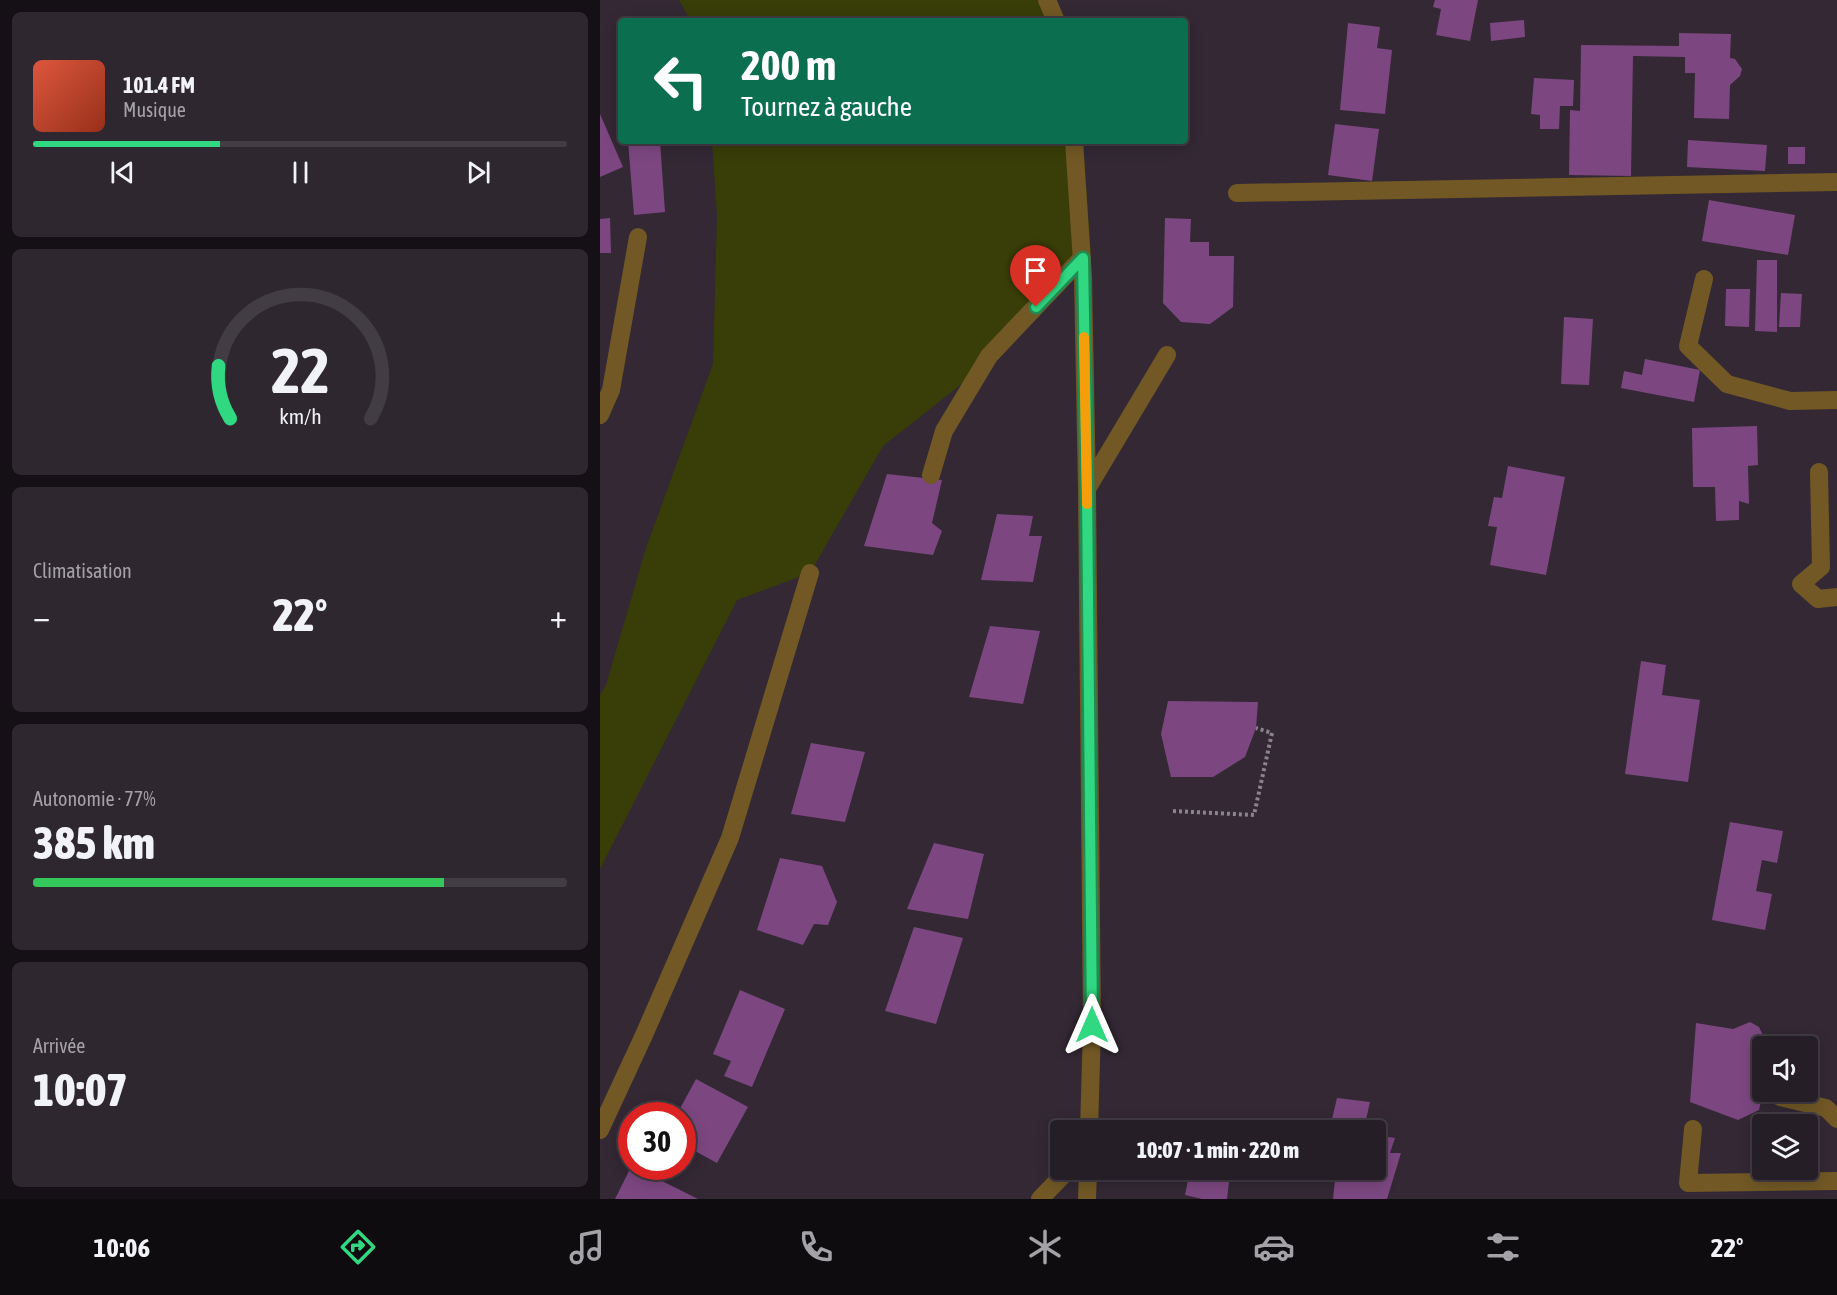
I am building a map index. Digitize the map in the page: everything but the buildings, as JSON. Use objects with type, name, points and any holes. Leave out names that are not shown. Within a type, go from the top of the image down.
[{"type":"street","points":[[1047,0],[1055,18]]},
{"type":"street","points":[[1074,144],[1083,258],[1087,489],[1092,1025],[1089,1120]]},
{"type":"street","points":[[1238,193],[1837,182]]},
{"type":"street","points":[[600,415],[610,390],[638,237]]},
{"type":"street","points":[[931,475],[944,431],[989,356],[1083,258]]},
{"type":"street","points":[[1704,279],[1688,346],[1727,384],[1790,401],[1837,400]]},
{"type":"street","points":[[1087,489],[1167,355]]},
{"type":"street","points":[[1819,472],[1821,567],[1801,584],[1818,599],[1837,597]]},
{"type":"street","points":[[600,1130],[730,838],[810,573]]},
{"type":"street","points":[[1803,1102],[1826,1107],[1837,1119]]},
{"type":"street","points":[[1693,1129],[1688,1183],[1837,1181]]},
{"type":"street","points":[[1040,1199],[1058,1180]]},
{"type":"street","points":[[1087,1199],[1088,1180]]},
{"type":"path","points":[[1173,811],[1254,815],[1272,733],[1256,728]]},
{"type":"green space","points":[[679,0],[1056,0],[1064,18],[689,18]]},
{"type":"green space","points":[[712,144],[1083,144],[1091,255],[989,356],[982,368],[883,446],[810,573],[737,600],[600,869],[600,695],[606,685],[646,548],[713,364],[717,216]]},
{"type":"slow traffic","points":[[1084,337],[1087,504]]},
{"type":"route","points":[[1036,307],[1083,258],[1092,1025]]}]
